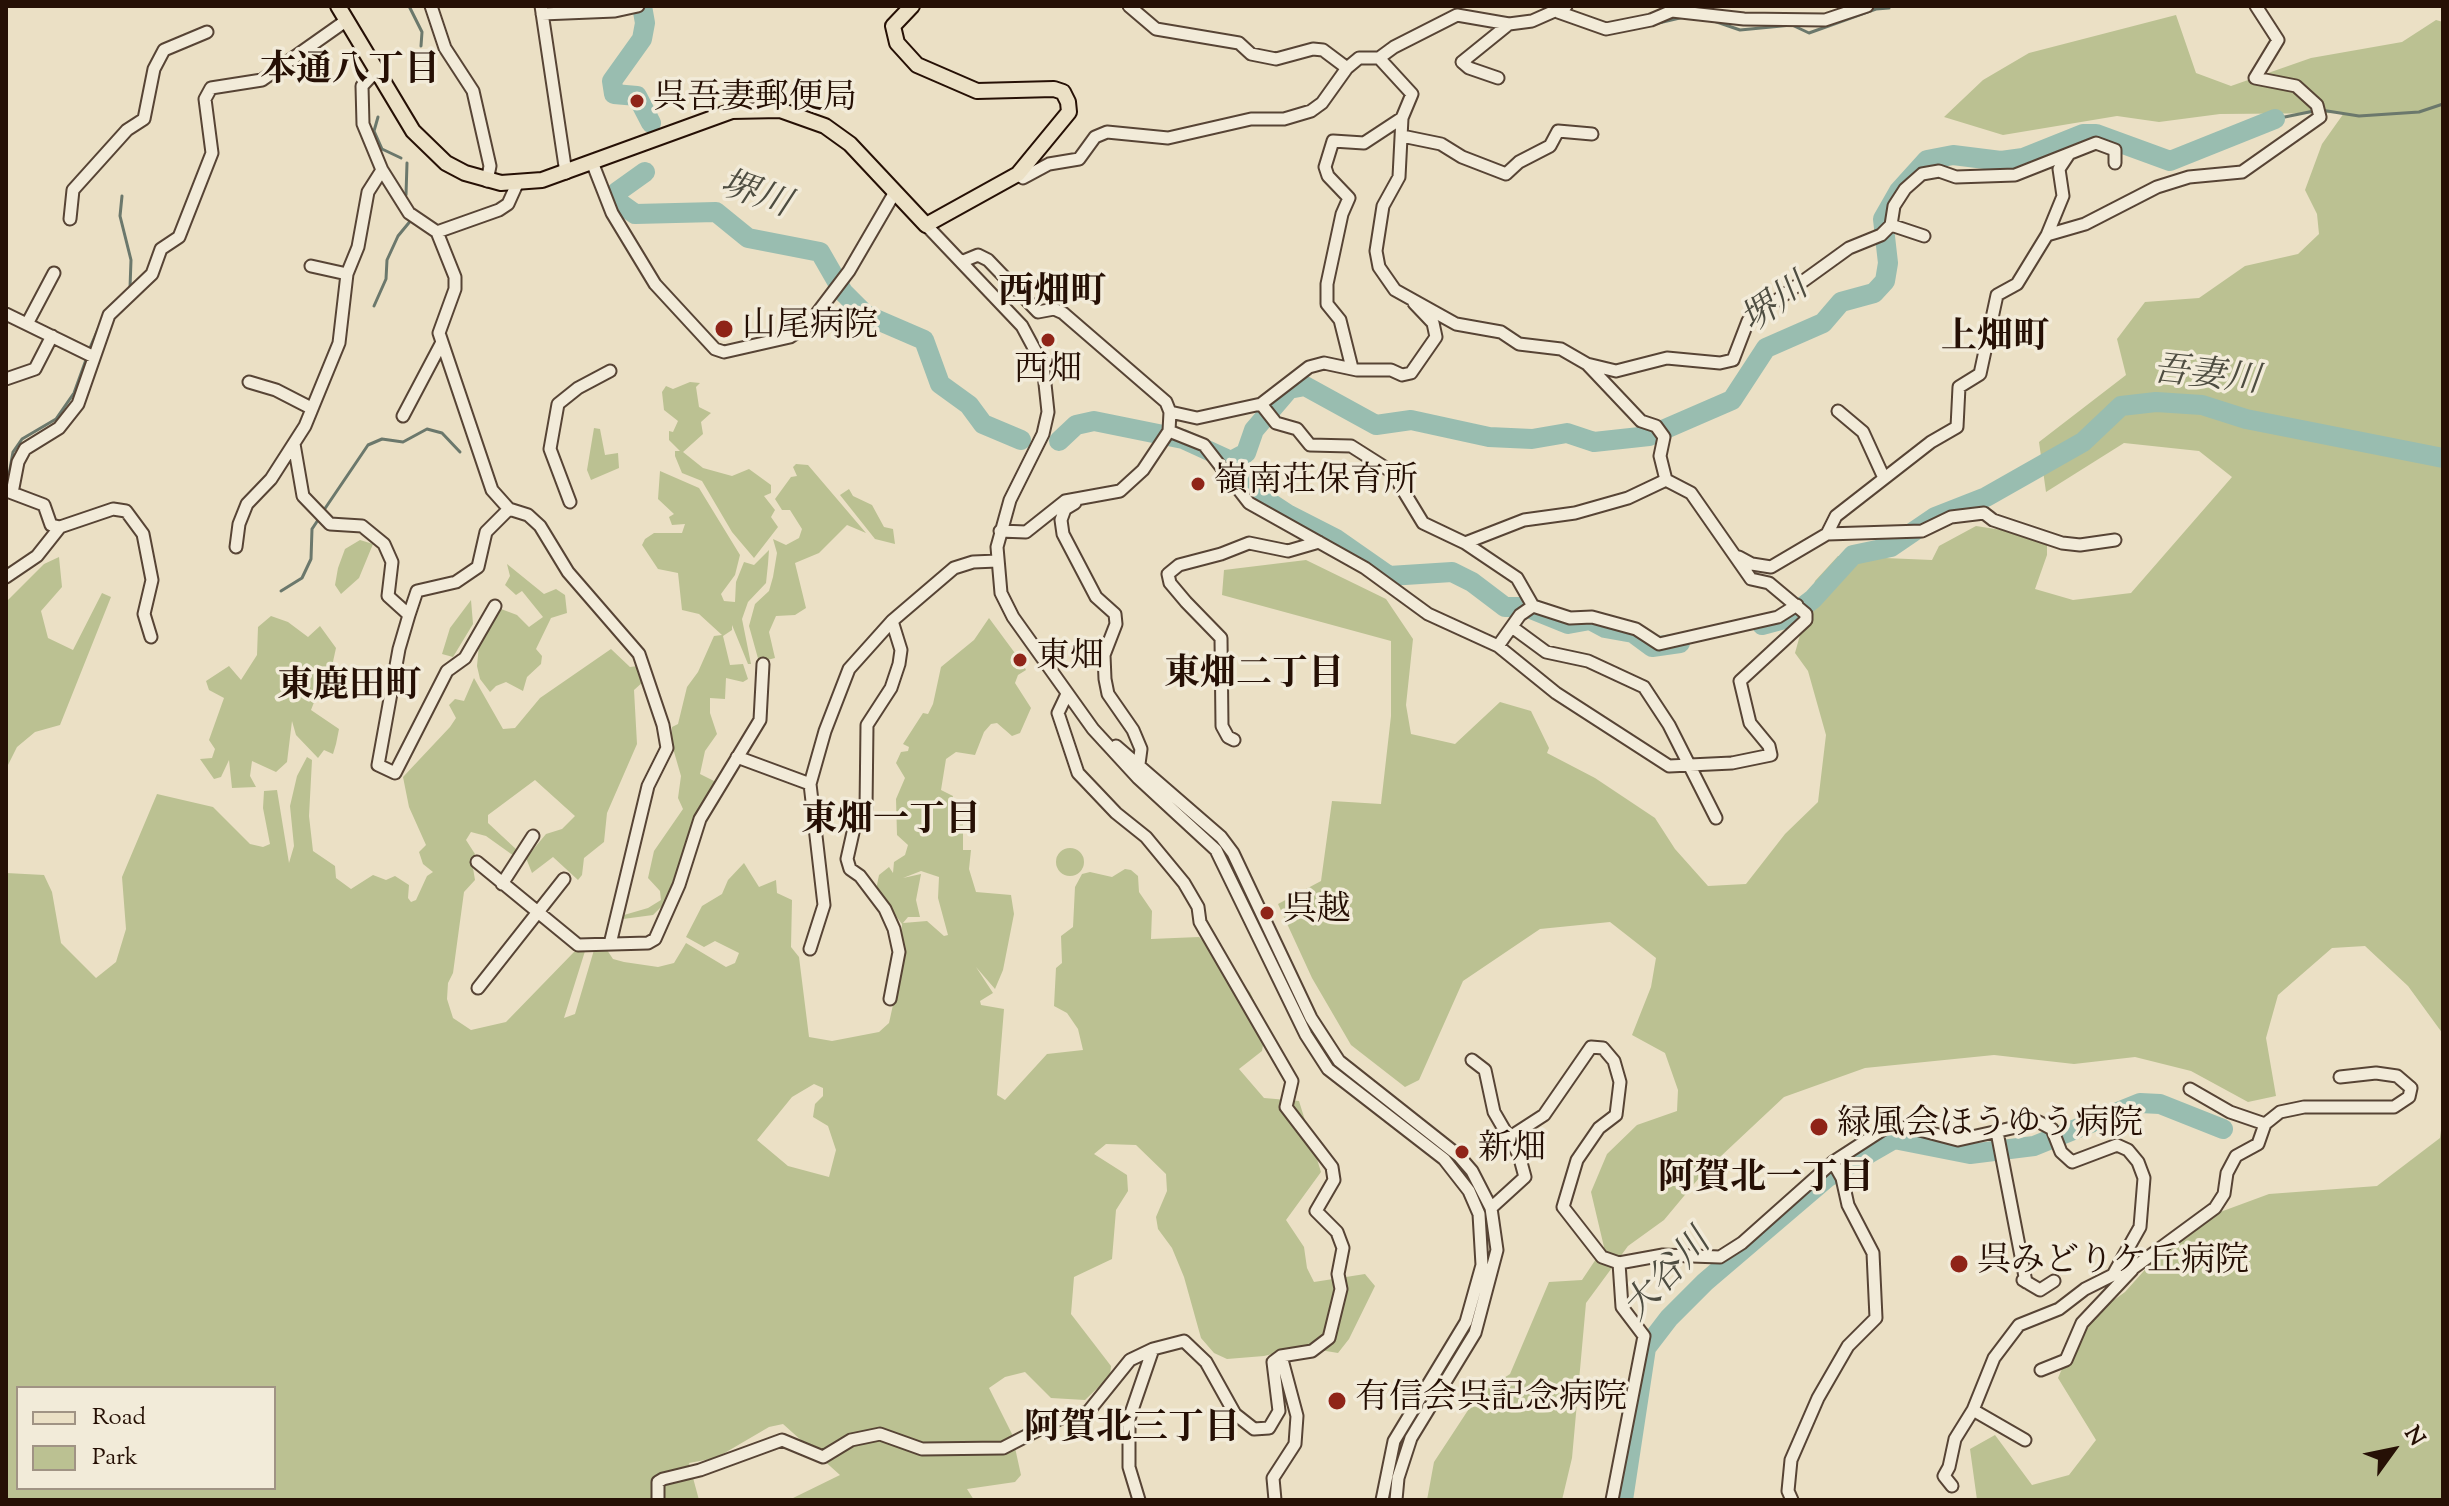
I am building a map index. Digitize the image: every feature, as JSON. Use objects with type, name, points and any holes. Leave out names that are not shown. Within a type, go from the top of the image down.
[{"type":"main road","points":[[338,6],[427,148],[446,163],[487,181],[517,184],[566,173],[732,111],[780,110],[825,126],[850,144],[926,225],[1018,174],[1069,112],[1063,92],[1039,88],[977,91],[917,65],[897,43],[893,26],[912,6]]},
{"type":"street","points":[[431,6],[445,48],[473,91],[490,166],[487,181]]},
{"type":"street","points":[[566,173],[541,10],[615,11],[638,6]]},
{"type":"street","points":[[1129,6],[1156,29],[1239,43],[1251,54],[1276,59],[1313,49],[1323,50],[1347,68]]},
{"type":"street","points":[[1018,174],[1023,178],[1049,164],[1079,159],[1095,137],[1107,132],[1168,138],[1251,119],[1284,119],[1311,111],[1322,103],[1347,68],[1359,58],[1379,58],[1457,15],[1509,24],[1532,21],[1562,9],[1606,29],[1651,20],[1672,11],[1744,19],[1825,20],[1867,6]]},
{"type":"street","points":[[2047,235],[2085,224],[2157,187],[2189,177],[2242,172],[2320,117],[2317,105],[2296,86],[2255,78],[2278,40],[2256,6]]},
{"type":"street","points":[[151,637],[144,614],[152,580],[143,534],[126,511],[113,509],[60,527],[51,525],[44,505],[9,492],[18,462],[25,449],[59,428],[78,404],[109,315],[152,274],[161,249],[179,237],[212,153],[205,99],[211,88],[262,80],[347,20]]},
{"type":"street","points":[[1498,78],[1469,68],[1462,62],[1509,24]]},
{"type":"street","points":[[70,219],[73,190],[127,130],[144,119],[154,69],[164,50],[207,32]]},
{"type":"street","points":[[1170,412],[1197,418],[1261,404],[1309,367],[1324,363],[1391,370],[1402,375],[1411,373],[1436,337],[1433,323],[1395,290],[1379,267],[1376,251],[1383,206],[1399,177],[1402,118],[1412,94],[1379,58]]},
{"type":"street","points":[[377,70],[362,86],[363,124],[382,170],[409,213],[437,232],[455,277],[455,289],[439,333],[492,490],[509,509],[528,515],[540,526],[568,572],[639,654],[663,725],[667,748],[648,786],[610,944]]},
{"type":"street","points":[[1352,368],[1340,320],[1327,304],[1327,284],[1342,214],[1349,198],[1328,176],[1325,167],[1333,141],[1364,143],[1402,118]]},
{"type":"street","points":[[1402,136],[1441,144],[1462,157],[1506,174],[1519,162],[1550,146],[1558,131],[1592,134]]},
{"type":"street","points":[[1410,300],[1432,307],[1456,324],[1501,332],[1519,344],[1561,349],[1587,364],[1616,371],[1667,358],[1720,363],[1733,360],[1748,321],[1849,248],[1881,235],[1891,225],[1894,206],[1905,189],[1922,174],[1939,171],[1956,177],[2015,175],[2096,143],[2115,150],[2115,163]]},
{"type":"street","points":[[1827,534],[1836,516],[1931,442],[1957,427],[1959,387],[1980,374],[1997,295],[2017,284],[2047,235],[2063,196],[2059,169],[2069,154]]},
{"type":"street","points":[[592,162],[618,224],[655,284],[715,349],[724,352],[770,344],[790,337],[808,325],[849,271],[895,192]]},
{"type":"street","points":[[236,547],[239,524],[247,504],[271,479],[294,444],[339,343],[347,274],[358,247],[368,192],[382,170]]},
{"type":"street","points":[[437,232],[499,210],[508,204],[517,184]]},
{"type":"street","points":[[926,225],[1022,326],[1043,365],[1048,390],[1043,434],[1010,500],[1000,531],[997,561],[1001,593],[1013,617],[1093,729],[1138,778],[1216,850],[1306,1035],[1328,1069],[1444,1159],[1469,1191],[1479,1214],[1482,1265],[1466,1322],[1394,1441],[1382,1500]]},
{"type":"street","points":[[1891,225],[1924,236]]},
{"type":"street","points":[[961,262],[978,255],[988,260],[1038,312],[1054,309],[1063,313],[1166,402],[1170,412],[1169,431],[1132,482],[1120,491],[1076,496],[1026,532],[1000,531]]},
{"type":"street","points":[[311,266],[347,274]]},
{"type":"street","points":[[27,324],[54,273]]},
{"type":"street","points":[[7,315],[94,357]]},
{"type":"street","points":[[6,379],[35,369],[52,336]]},
{"type":"street","points":[[403,416],[441,344]]},
{"type":"street","points":[[1169,431],[1204,445],[1249,503],[1365,568],[1428,614],[1498,646],[1613,732],[1669,766],[1771,755],[1769,746],[1750,723],[1740,681],[1806,620],[1806,614],[1769,583],[1751,579],[1739,557],[1691,493],[1666,480],[1660,456],[1664,437],[1656,426],[1641,421],[1587,364]]},
{"type":"street","points":[[570,502],[550,449],[558,404],[578,388],[610,371]]},
{"type":"street","points":[[249,382],[276,390],[311,408]]},
{"type":"street","points":[[1261,404],[1276,423],[1297,429],[1310,445],[1351,446],[1392,472],[1423,523],[1465,543],[1517,578],[1533,606],[1570,618],[1592,617],[1636,629],[1659,644],[1778,617],[1797,605]]},
{"type":"street","points":[[1838,411],[1863,432],[1884,478]]},
{"type":"street","points":[[294,444],[303,496],[330,524],[362,526],[384,544],[392,562],[388,596],[409,615]]},
{"type":"street","points":[[1465,543],[1524,520],[1575,513],[1628,498],[1666,480]]},
{"type":"street","points":[[1092,496],[1091,500],[1076,502],[1065,509],[1061,520],[1063,534],[1096,597],[1115,614],[1116,624],[1104,655],[1105,679],[1108,694],[1133,730],[1141,749],[1139,764]]},
{"type":"street","points":[[495,606],[465,658],[447,671],[395,773],[378,765],[409,615],[417,591],[456,582],[478,567],[486,532],[509,509]]},
{"type":"street","points":[[1739,557],[1752,564],[1771,567],[1827,534],[1922,531],[1951,517],[1984,513],[1993,520],[2062,543],[2080,545],[2115,540]]},
{"type":"street","points":[[6,577],[37,556],[60,527]]},
{"type":"street","points":[[1234,740],[1228,737],[1222,726],[1221,638],[1170,583],[1168,574],[1179,565],[1249,543],[1288,551],[1319,542]]},
{"type":"street","points":[[810,949],[824,905],[810,784],[849,669],[892,621],[954,568],[973,562],[997,561]]},
{"type":"street","points":[[1498,646],[1533,606]]},
{"type":"street","points":[[890,999],[899,952],[894,929],[885,909],[860,876],[850,869],[847,859],[854,828],[866,809],[867,725],[891,688],[899,664],[898,631],[892,621]]},
{"type":"street","points":[[1512,627],[1546,652],[1588,661],[1644,687],[1691,766],[1716,818]]},
{"type":"street","points":[[477,862],[578,945],[648,943],[655,939],[679,885],[700,819],[760,720],[763,664]]},
{"type":"street","points":[[658,1500],[658,1482],[663,1479],[700,1470],[782,1440],[823,1457],[851,1440],[880,1434],[922,1449],[1003,1448],[1063,1417],[1088,1412],[1130,1360],[1153,1349],[1184,1341],[1206,1362],[1235,1414],[1254,1429],[1269,1428],[1279,1411],[1273,1362],[1281,1356],[1312,1351],[1329,1338],[1341,1289],[1338,1274],[1343,1248],[1337,1232],[1316,1211],[1334,1180],[1332,1167],[1286,1107],[1292,1081],[1200,922],[1198,907],[1184,883],[1146,837],[1116,813],[1078,773],[1058,713],[1067,694]]},
{"type":"street","points":[[1093,729],[1209,825],[1233,853],[1311,1018],[1339,1061],[1459,1156],[1472,1171],[1491,1208],[1497,1250],[1475,1333],[1411,1438],[1398,1478],[1396,1500]]},
{"type":"street","points":[[737,757],[810,784]]},
{"type":"street","points":[[502,884],[533,836]]},
{"type":"street","points":[[478,988],[564,879]]},
{"type":"street","points":[[1510,1137],[1544,1115],[1591,1047],[1603,1048],[1614,1061],[1620,1082],[1616,1115],[1599,1128],[1577,1160],[1563,1207],[1602,1257],[1619,1263],[1663,1255],[1720,1257],[1742,1243],[1833,1162],[1887,1127],[1912,1128],[1958,1140],[2039,1122],[2052,1129],[2061,1152],[2072,1162],[2117,1145],[2128,1150],[2138,1162],[2144,1178],[2140,1227],[2113,1275]]},
{"type":"street","points":[[1472,1060],[1485,1070],[1494,1112],[1510,1137],[1525,1177],[1491,1208]]},
{"type":"street","points":[[2041,1370],[2066,1360],[2082,1323],[2132,1269],[2215,1208],[2224,1194],[2227,1173],[2236,1156],[2258,1144],[2265,1124],[2280,1112],[2304,1107],[2394,1107],[2409,1097],[2411,1088],[2397,1076],[2376,1073],[2340,1077]]},
{"type":"street","points":[[2190,1089],[2230,1112],[2265,1124]]},
{"type":"street","points":[[1997,1132],[2024,1281],[2040,1290],[2054,1281]]},
{"type":"street","points":[[1792,1500],[1788,1491],[1791,1460],[1818,1398],[1848,1346],[1876,1318],[1873,1253],[1848,1205],[1842,1178],[1833,1162]]},
{"type":"street","points":[[1612,1500],[1644,1336],[1622,1307],[1619,1263]]},
{"type":"street","points":[[1952,1486],[1944,1476],[1955,1439],[1973,1410],[1994,1358],[2019,1325],[2059,1309],[2085,1289],[2132,1269]]},
{"type":"street","points":[[1139,1500],[1129,1467],[1129,1419],[1153,1349]]},
{"type":"street","points":[[1275,1500],[1273,1478],[1295,1444],[1297,1416],[1281,1356]]},
{"type":"street","points":[[1973,1410],[2025,1440]]},
{"type":"green space","points":[[2176,15],[2196,73],[2231,86],[2311,58],[2402,42],[2436,20],[2443,22],[2443,1034],[2408,986],[2365,946],[2332,948],[2278,995],[2266,1038],[2276,1096],[2248,1102],[2191,1071],[2135,1057],[2074,1064],[1994,1055],[1865,1068],[1784,1097],[1704,1172],[1664,1220],[1628,1246],[1586,1303],[1572,1458],[1562,1500],[1427,1500],[1434,1462],[1478,1395],[1510,1374],[1549,1282],[1582,1280],[1604,1247],[1591,1192],[1607,1154],[1637,1125],[1677,1111],[1678,1090],[1665,1053],[1632,1035],[1651,987],[1656,958],[1610,922],[1540,929],[1463,981],[1419,1080],[1405,1087],[1351,1045],[1312,978],[1278,904],[1321,881],[1332,801],[1381,804],[1391,716],[1391,641],[1222,595],[1224,570],[1306,560],[1386,599],[1413,639],[1406,705],[1411,734],[1455,744],[1500,702],[1531,711],[1549,748],[1547,753],[1595,778],[1655,818],[1675,849],[1708,886],[1746,884],[1785,834],[1818,802],[1826,735],[1808,671],[1795,653],[1815,581],[1838,556],[1932,560],[1939,546],[1976,526],[2047,537],[2047,555],[2035,589],[2073,600],[2131,593],[2232,477],[2199,451],[2124,443],[2046,492],[2039,442],[2126,375],[2117,339],[2145,302],[2199,298],[2245,266],[2298,254],[2319,234],[2317,214],[2305,190],[2322,144],[2344,113],[2220,114],[2159,122],[2117,116],[2003,135],[1944,117],[1983,80],[2029,53]]},
{"type":"green space","points":[[690,382],[700,383],[696,387],[699,407],[711,413],[701,422],[703,434],[683,452],[703,468],[732,476],[749,469],[771,485],[771,493],[764,496],[775,510],[771,517],[778,527],[754,558],[732,532],[702,481],[682,473],[675,456],[675,451],[680,451],[669,440],[669,431],[673,432],[678,421],[664,410],[662,392],[666,386],[673,389]]},
{"type":"green space","points":[[594,428],[600,429],[605,455],[618,453],[619,468],[591,480],[587,470]]},
{"type":"green space","points":[[796,464],[808,465],[866,533],[847,525],[819,553],[795,563],[806,608],[795,615],[776,616],[769,632],[775,658],[759,662],[749,626],[755,604],[769,591],[773,577],[777,553],[773,539],[786,545],[799,538],[802,529],[790,510],[782,510],[775,499],[791,477],[797,476],[793,467]]},
{"type":"green space","points":[[660,471],[699,488],[740,555],[735,575],[721,594],[724,601],[735,602],[736,582],[744,562],[754,565],[769,550],[768,564],[766,583],[748,602],[742,619],[751,664],[748,664],[732,625],[732,630],[723,636],[730,665],[743,664],[748,679],[743,682],[726,678],[725,699],[710,698],[710,713],[717,734],[705,751],[700,774],[716,782],[694,821],[665,903],[653,915],[623,919],[624,915],[648,908],[661,900],[660,891],[648,878],[654,851],[683,809],[678,798],[681,776],[672,745],[672,727],[678,724],[687,687],[698,672],[714,636],[722,635],[699,614],[682,610],[678,573],[658,569],[642,545],[654,533],[682,533],[685,524],[672,525],[669,517],[674,514],[658,499]]},
{"type":"green space","points":[[849,489],[853,496],[872,505],[884,527],[893,529],[895,544],[875,539],[840,495]]},
{"type":"green space","points":[[360,540],[373,544],[359,578],[341,594],[335,585],[338,568],[345,549]]},
{"type":"green space","points":[[59,557],[62,587],[41,611],[48,638],[73,650],[102,593],[111,597],[60,725],[35,732],[17,747],[6,769],[6,602],[44,564]]},
{"type":"green space","points":[[507,564],[544,594],[556,589],[565,595],[567,613],[551,618],[536,649],[542,656],[541,664],[527,677],[523,691],[506,682],[490,692],[480,679],[477,666],[479,645],[492,620],[501,609],[517,615],[529,627],[543,617],[522,591],[516,595],[505,585],[510,576]]},
{"type":"green space","points":[[471,600],[473,624],[453,657],[442,654],[450,628]]},
{"type":"green space","points":[[271,616],[288,622],[308,637],[320,626],[336,648],[327,689],[320,687],[311,710],[339,729],[336,744],[333,754],[324,750],[318,758],[296,735],[292,721],[287,762],[276,772],[252,761],[250,776],[256,787],[232,788],[229,760],[221,777],[214,779],[200,759],[212,758],[215,749],[209,740],[224,698],[209,690],[206,681],[229,666],[241,680],[257,655],[258,627]]},
{"type":"green space","points":[[989,618],[1026,670],[1018,675],[1015,683],[1031,708],[1020,733],[1012,736],[997,723],[991,724],[984,732],[975,755],[956,752],[946,759],[941,790],[953,796],[948,818],[959,816],[963,824],[963,850],[971,850],[969,869],[976,892],[1011,895],[1014,914],[1003,970],[995,989],[976,967],[993,993],[980,1001],[981,1005],[1004,1009],[997,1095],[1005,1100],[1047,1054],[1083,1050],[1078,1029],[1067,1013],[1054,1006],[1056,968],[1062,963],[1061,936],[1073,927],[1075,887],[1082,874],[1090,872],[1112,877],[1125,869],[1131,870],[1138,876],[1139,892],[1152,911],[1151,939],[1199,937],[1211,948],[1212,956],[1250,992],[1266,1027],[1262,1051],[1239,1069],[1264,1098],[1299,1101],[1321,1172],[1286,1220],[1304,1247],[1307,1268],[1314,1282],[1365,1274],[1375,1286],[1349,1339],[1338,1353],[1302,1347],[1264,1356],[1227,1359],[1214,1353],[1201,1338],[1184,1277],[1172,1248],[1158,1229],[1156,1217],[1167,1191],[1166,1174],[1136,1145],[1106,1144],[1094,1154],[1127,1175],[1128,1191],[1116,1210],[1112,1259],[1074,1277],[1071,1314],[1111,1366],[1110,1376],[1085,1400],[1051,1398],[1025,1372],[1005,1377],[989,1388],[1012,1434],[1021,1475],[1015,1482],[967,1489],[974,1500],[789,1500],[840,1475],[783,1424],[769,1427],[716,1458],[689,1463],[699,1500],[6,1500],[6,873],[44,875],[52,892],[61,943],[96,978],[116,962],[126,929],[122,877],[157,794],[213,807],[250,844],[263,847],[270,844],[263,808],[264,791],[277,790],[289,863],[294,846],[290,806],[297,776],[307,757],[312,760],[309,816],[313,851],[335,866],[336,878],[351,889],[373,875],[386,880],[395,876],[409,885],[408,898],[411,902],[416,900],[427,876],[433,872],[423,864],[419,852],[426,845],[409,807],[403,777],[456,718],[449,705],[455,699],[464,701],[474,678],[503,729],[515,728],[540,698],[611,649],[630,667],[638,666],[644,681],[634,690],[637,744],[607,813],[604,842],[584,858],[582,875],[578,880],[553,857],[532,873],[526,858],[546,834],[562,829],[575,816],[535,780],[488,815],[488,823],[517,850],[514,856],[486,836],[471,832],[466,840],[475,854],[472,862],[475,880],[464,892],[453,973],[448,983],[447,999],[453,1018],[471,1030],[506,1022],[574,952],[586,948],[564,1018],[575,1014],[594,950],[607,950],[613,959],[624,962],[658,967],[674,963],[686,943],[726,967],[735,963],[739,953],[715,941],[704,947],[686,937],[702,906],[722,894],[728,880],[744,863],[759,887],[776,880],[777,893],[792,900],[791,947],[799,957],[809,1037],[832,1041],[879,1032],[889,1023],[902,964],[902,924],[876,890],[879,875],[889,867],[893,873],[894,862],[905,855],[908,845],[897,835],[896,799],[905,778],[896,763],[901,752],[908,751],[909,747],[903,744],[923,713],[928,714],[933,704],[941,667],[974,640]],"holes":[[[921,871],[939,877],[938,898],[948,935],[944,936],[927,921],[903,923],[908,917],[920,917],[916,900],[921,874],[903,878]],[[814,1084],[823,1088],[823,1096],[815,1104],[813,1117],[828,1126],[836,1150],[829,1177],[788,1166],[757,1140],[792,1097]]]},
{"type":"green space","points":[[1070,848],[1080,852],[1084,862],[1080,872],[1070,876],[1060,872],[1056,862],[1060,852]]},
{"type":"green space","points":[[2443,1116],[2443,1500],[1977,1500],[1970,1449],[1995,1435],[2032,1485],[2069,1475],[2096,1440],[2058,1378],[2082,1323],[2125,1292],[2185,1225],[2269,1194],[2377,1186],[2440,1138]]},
{"type":"waterway","points":[[409,6],[422,32],[421,46]]},
{"type":"waterway","name":"堺川","points":[[642,6],[645,23],[642,39],[612,81],[614,94],[637,96],[651,123]]},
{"type":"waterway","points":[[1711,20],[1740,30],[1792,25],[1809,33],[1876,9],[1889,8]]},
{"type":"waterway","points":[[1633,29],[1684,17]]},
{"type":"waterway","points":[[2321,110],[2359,116],[2419,112],[2443,104]]},
{"type":"waterway","points":[[2275,119],[2314,111]]},
{"type":"waterway","points":[[378,117],[374,131],[382,149],[401,158]]},
{"type":"waterway","name":"堺川","points":[[1059,441],[1076,425],[1094,421],[1183,439],[1231,461],[1246,453],[1254,430],[1289,389],[1305,386],[1376,425],[1411,420],[1489,437],[1532,439],[1567,433],[1594,442],[1649,436],[1732,400],[1766,348],[1823,323],[1841,302],[1874,293],[1885,281],[1888,263],[1883,219],[1899,191],[1927,160],[1953,155],[2001,161],[2023,158],[2083,134],[2096,134],[2170,161],[2275,119]]},
{"type":"waterway","points":[[406,195],[407,163]]},
{"type":"waterway","name":"堺川","points":[[645,172],[617,192],[614,199],[635,214],[716,212],[748,238],[820,252],[843,292],[866,315],[924,340],[940,384],[969,405],[983,424],[1021,440]]},
{"type":"waterway","points":[[122,196],[120,216],[131,260],[130,288]]},
{"type":"waterway","points":[[374,306],[386,279],[387,260],[398,236],[412,219]]},
{"type":"waterway","points":[[89,350],[102,320]]},
{"type":"waterway","points":[[7,486],[13,452],[22,439],[56,419],[74,393],[87,357]]},
{"type":"waterway","name":"吾妻川","points":[[1762,625],[1788,618],[1813,599],[1853,555],[1891,547],[1935,517],[1986,497],[2083,442],[2121,406],[2156,402],[2202,405],[2246,419],[2443,458]]},
{"type":"waterway","points":[[324,510],[368,445],[382,439],[403,442],[427,429],[442,433],[460,452]]},
{"type":"waterway","name":"堺川","points":[[1231,461],[1245,486],[1289,515],[1336,539],[1389,576],[1452,572],[1472,582],[1505,607],[1526,607],[1568,624],[1590,620],[1605,628],[1633,633],[1652,647],[1680,643]]},
{"type":"waterway","points":[[281,591],[302,578],[311,559],[312,529],[320,517]]},
{"type":"waterway","name":"大谷川","points":[[1623,1500],[1646,1348],[1669,1318],[1705,1282],[1828,1177],[1894,1139],[1970,1154],[2034,1146],[2140,1103],[2160,1104],[2223,1129]]},
{"type":"place","name":"呉吾妻郵便局","points":[[637,101]]},
{"type":"place","name":"山尾病院","points":[[724,329]]},
{"type":"place","name":"西畑","points":[[1048,340]]},
{"type":"place","name":"嶺南荘保育所","points":[[1198,484]]},
{"type":"place","name":"東畑","points":[[1020,660]]},
{"type":"place","name":"呉越","points":[[1267,913]]},
{"type":"place","name":"緑風会ほうゆう病院","points":[[1819,1127]]},
{"type":"place","name":"新畑","points":[[1462,1152]]},
{"type":"place","name":"呉みどりケ丘病院","points":[[1959,1264]]},
{"type":"place","name":"有信会呉記念病院","points":[[1337,1401]]},
{"type":"district","name":"本通八丁目","points":[[350,74]]},
{"type":"district","name":"西畑町","points":[[1052,296]]},
{"type":"district","name":"上畑町","points":[[1995,341]]},
{"type":"district","name":"東畑二丁目","points":[[1254,678]]},
{"type":"district","name":"東鹿田町","points":[[349,690]]},
{"type":"district","name":"東畑一丁目","points":[[891,824]]},
{"type":"district","name":"阿賀北一丁目","points":[[1766,1182]]},
{"type":"district","name":"阿賀北三丁目","points":[[1132,1432]]}]
